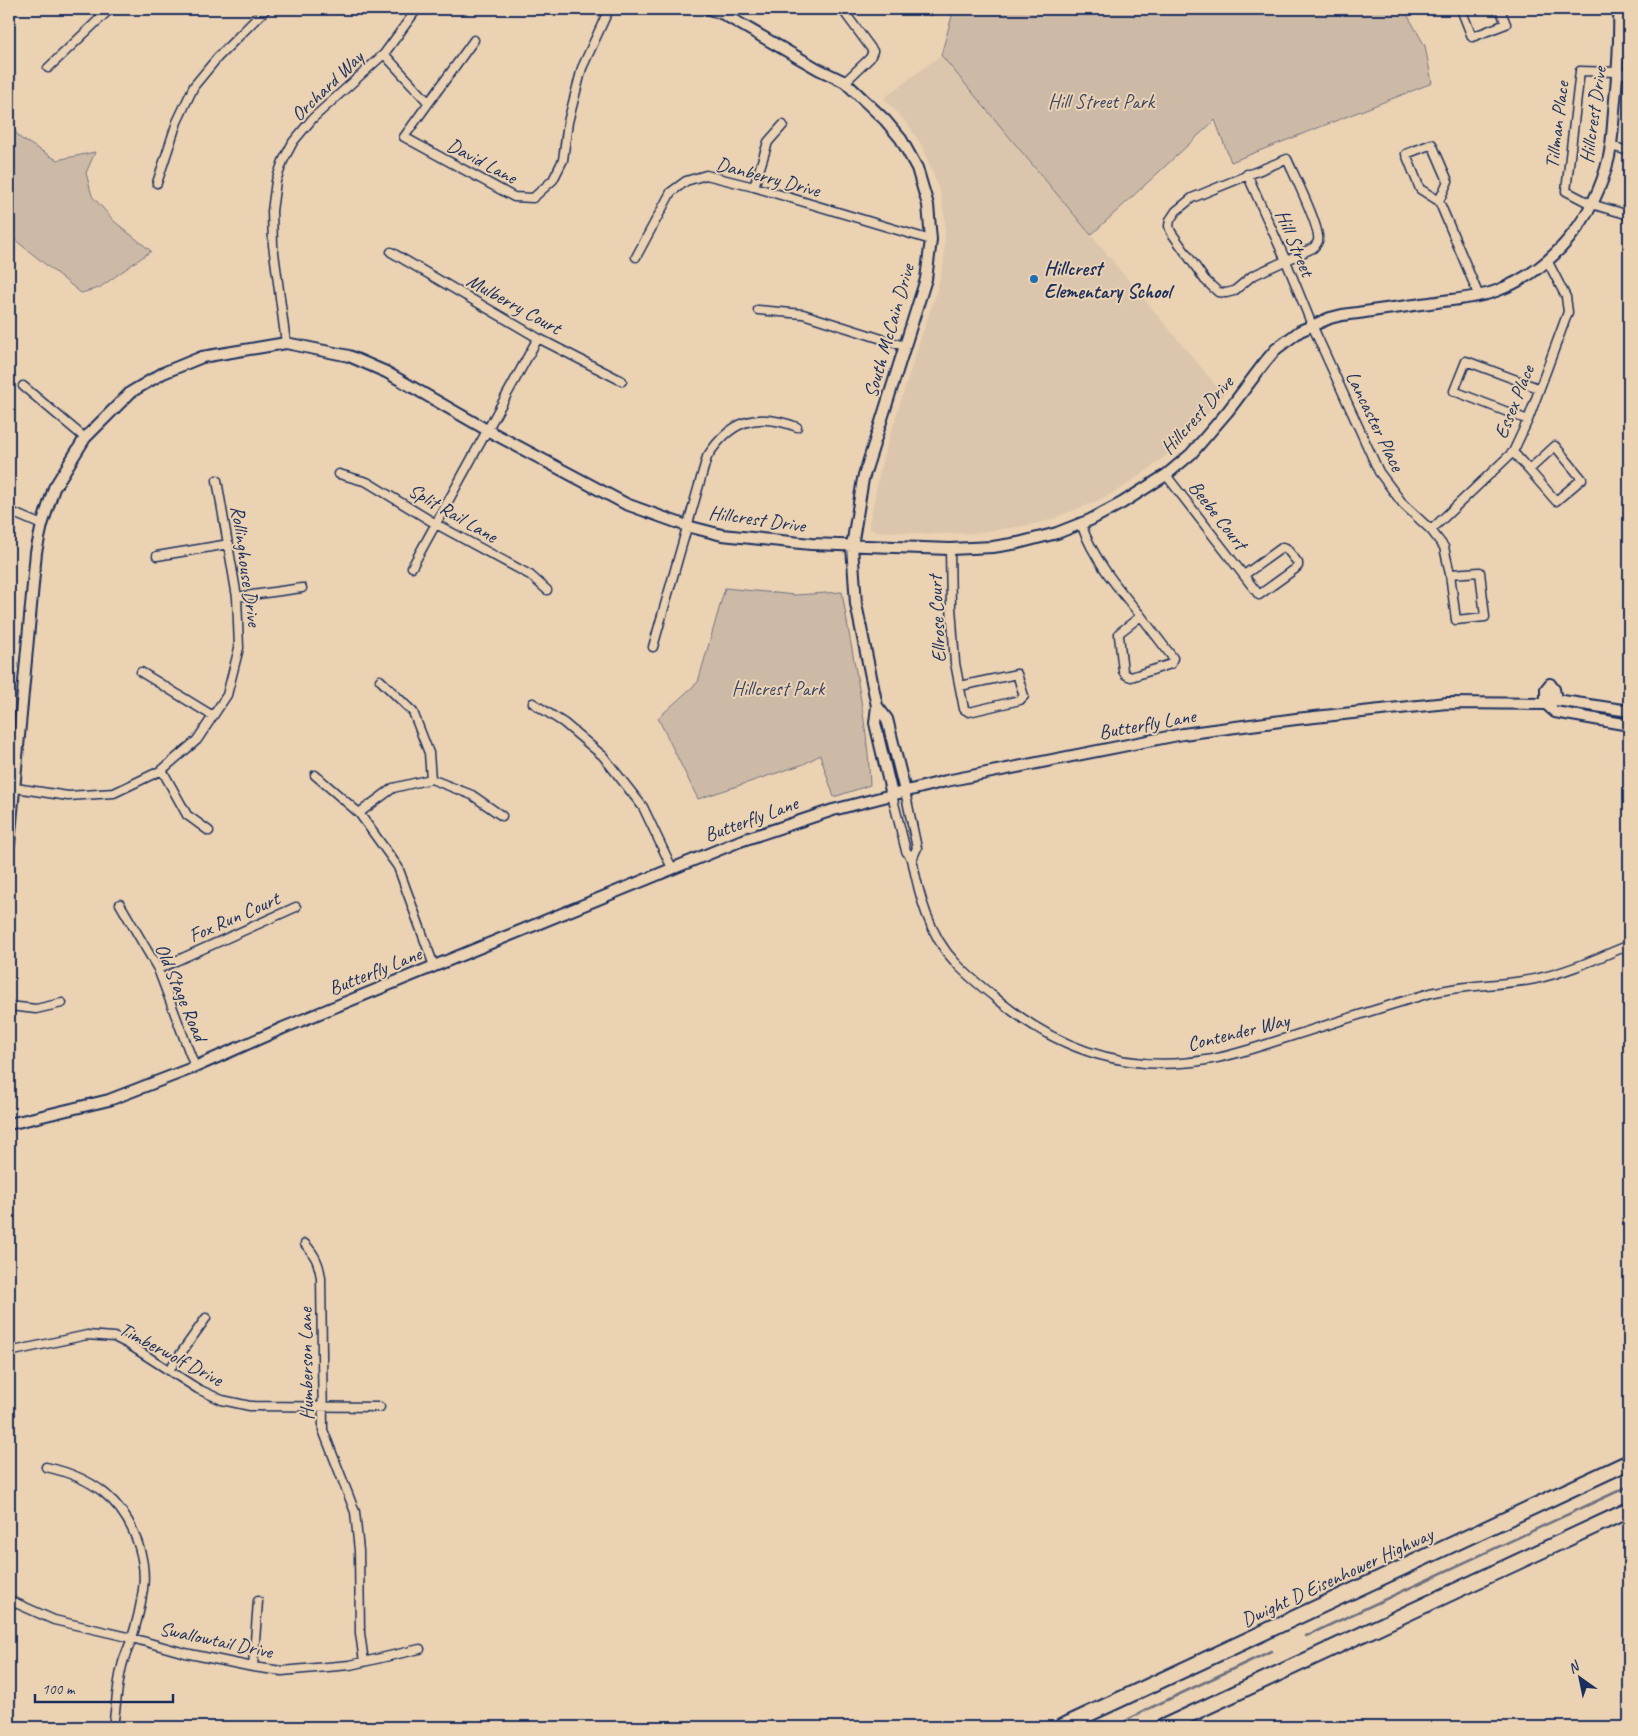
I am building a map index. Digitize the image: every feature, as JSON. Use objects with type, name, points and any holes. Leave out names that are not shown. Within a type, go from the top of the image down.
[{"type":"highway","name":"Dwight D Eisenhower Highway","points":[[1061,1727],[1629,1462]]},
{"type":"highway","points":[[1163,1727],[1629,1510]]},
{"type":"street","points":[[48,68],[110,9]]},
{"type":"street","points":[[157,182],[177,122],[194,86],[218,57],[266,9]]},
{"type":"street","name":"Orchard Way","points":[[286,343],[273,244],[272,211],[276,181],[283,161],[293,142],[314,118],[384,54],[418,9]]},
{"type":"street","name":"David Lane","points":[[474,40],[404,137],[514,197],[533,198],[553,180],[563,160],[568,122],[582,68],[609,9]]},
{"type":"street","name":"South McCain Drive","points":[[709,9],[724,12],[818,69],[846,82],[885,120],[901,139],[916,168],[928,205],[931,240],[926,279],[863,479],[852,546],[856,604],[877,706],[875,723],[892,795]]},
{"type":"street","points":[[842,9],[872,48],[870,58],[846,82]]},
{"type":"street","points":[[1461,9],[1472,37],[1506,24],[1500,9]]},
{"type":"street","name":"Hillcrest Drive","points":[[9,844],[12,787],[36,552],[42,525],[54,488],[85,438],[131,392],[163,373],[202,357],[286,343],[349,356],[386,372],[487,430],[626,504],[687,526],[722,535],[777,542],[852,546],[950,549],[1018,543],[1057,533],[1081,524],[1122,503],[1166,475],[1191,454],[1228,411],[1276,349],[1300,331],[1342,315],[1478,296],[1515,283],[1548,262],[1578,229],[1600,183],[1610,146],[1620,32],[1619,9]]},
{"type":"street","points":[[384,54],[428,102]]},
{"type":"street","name":"Tillman Place","points":[[1591,204],[1566,191],[1580,71],[1617,72]]},
{"type":"street","points":[[1617,72],[1629,75]]},
{"type":"street","points":[[754,187],[768,142],[783,126]]},
{"type":"street","points":[[1440,201],[1448,180],[1432,144],[1406,154],[1420,189],[1440,201],[1478,296]]},
{"type":"street","points":[[1610,146],[1629,151]]},
{"type":"street","points":[[1286,159],[1312,217],[1318,241],[1314,248],[1252,276],[1234,291],[1218,292],[1205,280],[1171,232],[1170,220],[1183,204],[1192,198],[1247,174],[1286,159]]},
{"type":"street","name":"Hill Street","points":[[1247,174],[1312,325]]},
{"type":"street","name":"Danberry Drive","points":[[636,257],[671,192],[686,181],[706,175],[754,187],[931,240]]},
{"type":"street","points":[[1591,204],[1629,215]]},
{"type":"street","name":"Mulberry Court","points":[[390,252],[538,338],[622,381]]},
{"type":"street","name":"Essex Place","points":[[1431,530],[1513,452],[1528,420],[1538,388],[1568,312],[1566,297],[1548,262]]},
{"type":"street","points":[[758,310],[803,314],[904,346]]},
{"type":"street","name":"Lancaster Place","points":[[1312,325],[1379,472],[1403,504],[1431,530],[1444,547],[1450,574],[1456,620],[1485,618],[1480,572],[1450,574]]},
{"type":"street","points":[[412,567],[538,338]]},
{"type":"street","points":[[1528,420],[1454,391],[1466,361],[1538,388]]},
{"type":"street","points":[[23,386],[85,438]]},
{"type":"street","points":[[653,646],[707,457],[716,443],[726,432],[746,422],[773,420],[797,428]]},
{"type":"street","points":[[1513,452],[1556,501],[1582,479],[1555,446],[1529,470]]},
{"type":"street","name":"Split Rail Lane","points":[[339,474],[367,482],[436,524],[530,575],[547,590]]},
{"type":"street","name":"Beebe Court","points":[[1166,475],[1259,595],[1295,569],[1298,563],[1284,547],[1244,575]]},
{"type":"street","name":"Rollinghouse Drive","points":[[12,787],[68,796],[114,793],[162,770],[197,740],[227,695],[239,648],[238,596],[217,480]]},
{"type":"street","points":[[9,511],[42,525]]},
{"type":"street","points":[[1081,524],[1092,550],[1103,568],[1141,616],[1173,658],[1170,664],[1131,677],[1123,671],[1118,636],[1141,616]]},
{"type":"street","points":[[157,556],[229,544]]},
{"type":"street","name":"Ellrose Court","points":[[950,549],[951,607],[955,663],[964,709],[969,712],[1020,700],[1024,696],[1017,674],[960,686]]},
{"type":"street","points":[[238,596],[302,588]]},
{"type":"street","points":[[141,672],[213,716]]},
{"type":"street","points":[[380,680],[413,712],[429,753],[431,779]]},
{"type":"street","name":"Butterfly Lane","points":[[9,1124],[109,1100],[194,1067],[283,1028],[740,840],[804,819],[905,791],[974,775],[1183,734],[1428,704],[1551,702],[1629,711]]},
{"type":"street","name":"Butterfly Lane","points":[[1551,702],[1555,712],[1629,725]]},
{"type":"street","points":[[533,703],[564,723],[603,756],[643,807],[672,868]]},
{"type":"street","name":"South McCain Drive","points":[[877,706],[887,719],[905,791]]},
{"type":"street","points":[[162,770],[187,815],[209,831]]},
{"type":"street","points":[[315,775],[358,813],[398,867],[434,966]]},
{"type":"street","points":[[358,813],[393,788],[431,779],[472,796],[502,816]]},
{"type":"street","name":"Contender Way","points":[[905,791],[917,848],[912,859]]},
{"type":"street","name":"Contender Way","points":[[892,795],[906,851],[912,859],[927,914],[938,939],[953,961],[1028,1024],[1053,1038],[1085,1051],[1131,1062],[1184,1063],[1224,1056],[1434,992],[1532,980],[1554,974],[1629,945]]},
{"type":"street","name":"Old Stage Road","points":[[120,904],[158,969],[194,1067]]},
{"type":"street","name":"Fox Run Court","points":[[158,969],[296,907]]},
{"type":"street","points":[[9,1006],[36,1009],[62,1003]]},
{"type":"street","name":"Humberson Lane","points":[[305,1244],[315,1254],[321,1278],[323,1430],[355,1512],[359,1551],[360,1633],[364,1662]]},
{"type":"street","points":[[169,1370],[206,1318]]},
{"type":"street","name":"Timberwolf Drive","points":[[9,1352],[73,1338],[100,1335],[128,1344],[198,1389],[222,1400],[250,1406],[380,1407]]},
{"type":"street","points":[[46,1467],[65,1471],[99,1488],[112,1500],[130,1524],[136,1539],[144,1571],[144,1588],[132,1638],[122,1666],[113,1727]]},
{"type":"street","name":"Swallowtail Drive","points":[[9,1600],[54,1620],[132,1638],[185,1653],[253,1667],[297,1670],[350,1665],[420,1649]]},
{"type":"street","points":[[253,1667],[258,1601]]},
{"type":"shaded area","name":"Hillcrest Elementary School","points":[[941,55],[1224,395],[1185,439],[1156,464],[1122,488],[1097,501],[1047,521],[974,533],[939,534],[874,531],[870,529],[869,524],[882,461],[935,297],[944,262],[945,219],[941,195],[923,148],[909,126],[884,98]]},
{"type":"green space","name":"Hill Street Park","points":[[954,9],[1404,9],[1425,46],[1432,83],[1231,162],[1215,120],[1091,235],[941,55]]},
{"type":"green space","points":[[9,123],[20,138],[57,160],[95,152],[86,173],[92,196],[115,222],[151,251],[99,288],[81,293],[9,235]]},
{"type":"green space","name":"Hillcrest Park","points":[[725,588],[795,595],[842,592],[863,713],[870,785],[834,797],[820,755],[804,764],[698,799],[658,718],[698,682]]},
{"type":"waterway","points":[[1306,1636],[1629,1486]]},
{"type":"waterway","points":[[1114,1727],[1271,1651]]},
{"type":"place","name":"Hillcrest Elementary School","points":[[1034,279]]}]
